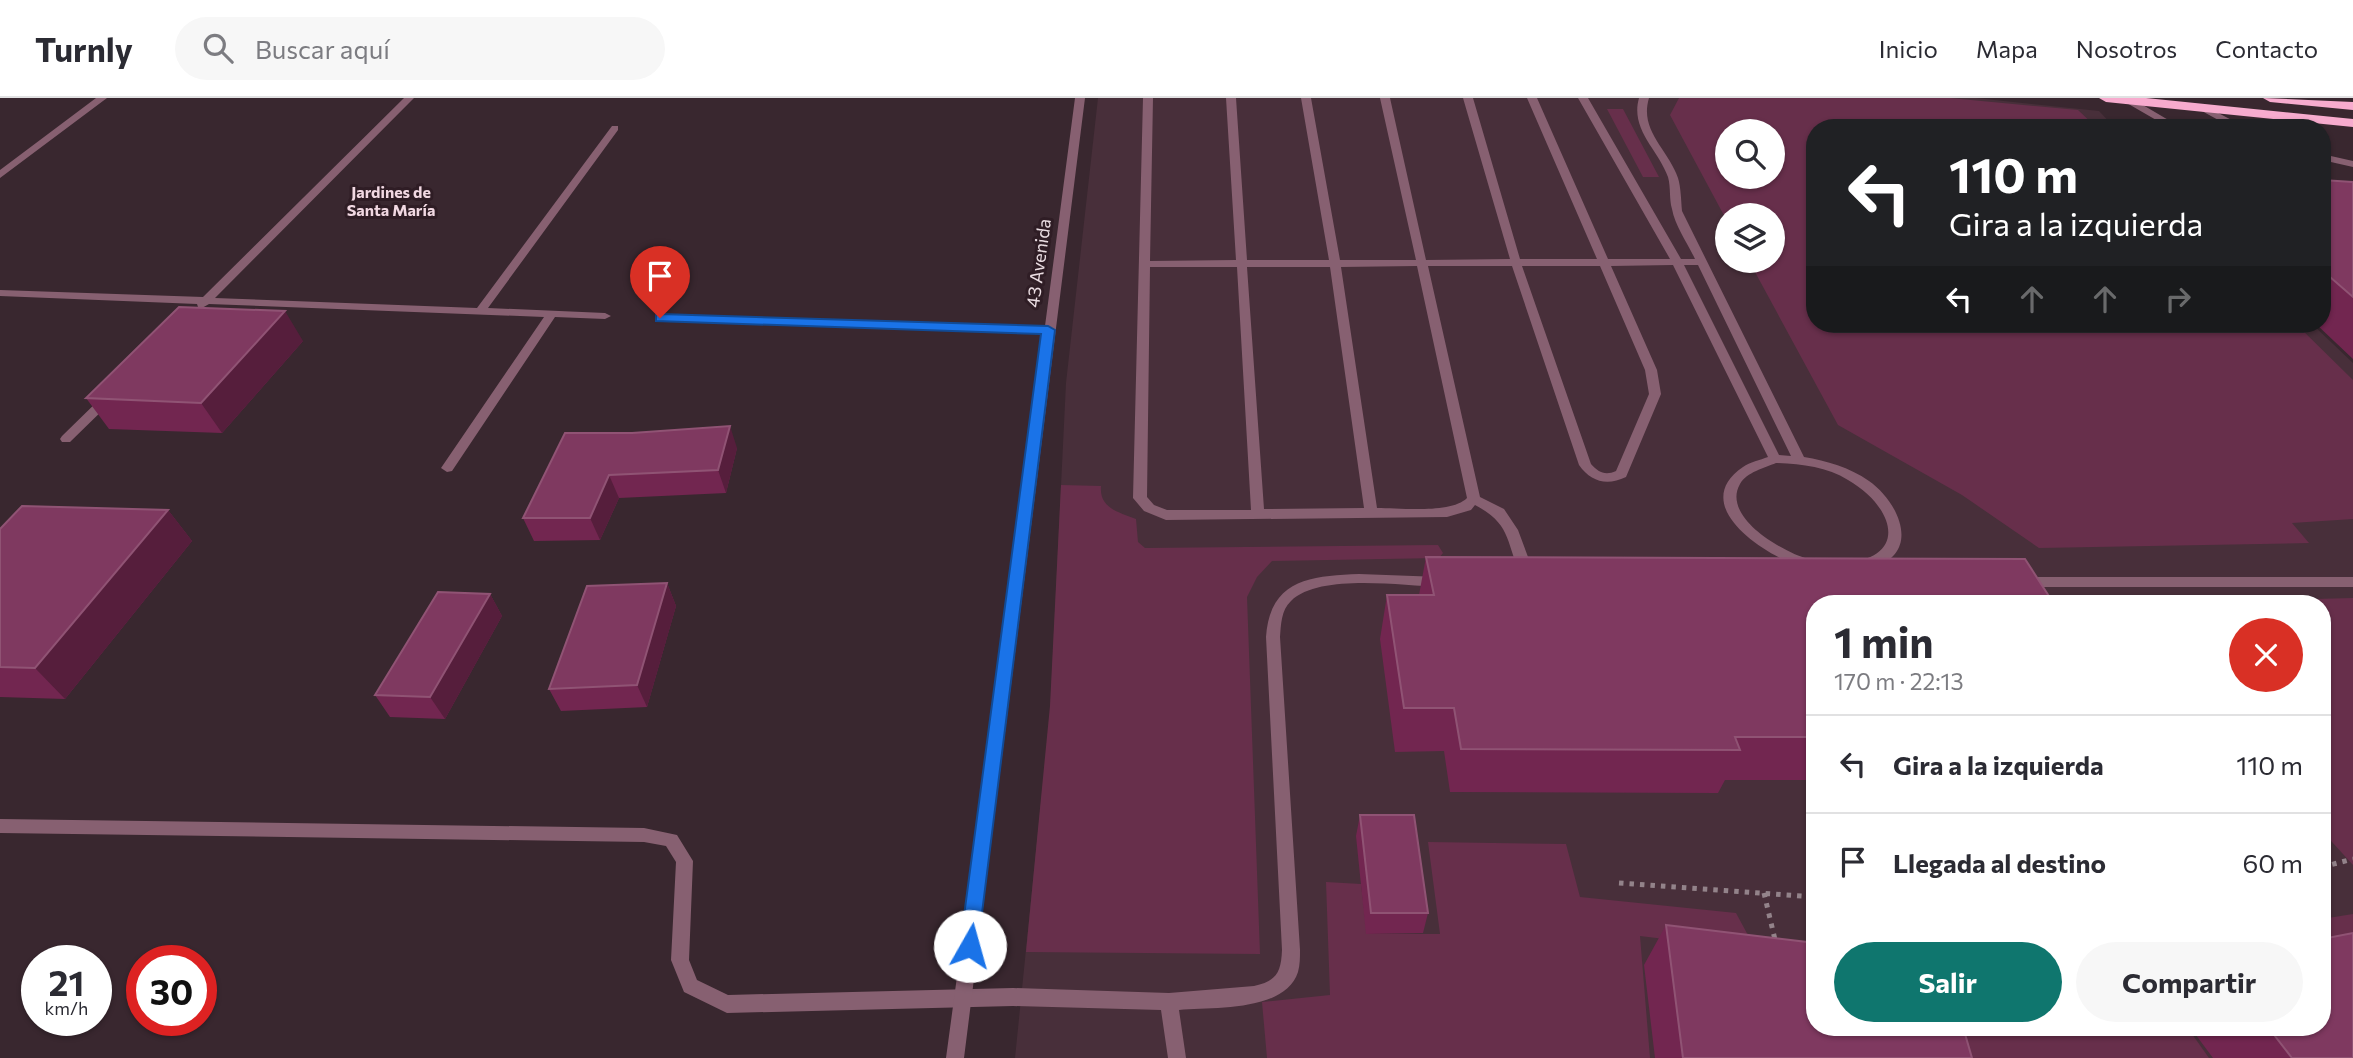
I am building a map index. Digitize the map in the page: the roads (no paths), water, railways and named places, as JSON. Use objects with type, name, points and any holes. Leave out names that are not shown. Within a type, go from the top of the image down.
[{"type":"highway","points":[[2106,98],[2313,119]]},
{"type":"highway","points":[[2270,98],[2353,106]]},
{"type":"highway","points":[[2331,121],[2353,123]]},
{"type":"street","points":[[0,175],[102,98]]},
{"type":"street","points":[[196,310],[409,98]]},
{"type":"street","name":"43 Avenida","points":[[954,1058],[1080,98]]},
{"type":"street","points":[[1148,98],[1140,498],[1149,508],[1166,515],[1447,512],[1466,507],[1474,499]]},
{"type":"street","points":[[1231,98],[1258,514]]},
{"type":"street","points":[[1306,98],[1335,264],[1371,513]]},
{"type":"street","points":[[1385,98],[1474,499]]},
{"type":"street","points":[[1468,98],[1516,263],[1584,464],[1599,478],[1609,479],[1621,474],[1655,394],[1651,370],[1532,98]]},
{"type":"street","points":[[1583,98],[1677,262],[1775,459]]},
{"type":"street","points":[[1644,98],[1641,114],[1650,138],[1673,178],[1677,211],[1799,460]]},
{"type":"street","points":[[2128,100],[2161,119]]},
{"type":"street","points":[[2203,108],[2223,119]]},
{"type":"street","points":[[480,311],[615,128]]},
{"type":"street","points":[[2331,159],[2353,164]]},
{"type":"street","points":[[1145,264],[1703,262]]},
{"type":"street","points":[[0,293],[605,316]]},
{"type":"street","points":[[447,468],[552,314]]},
{"type":"street","points":[[660,318],[1048,330]]},
{"type":"street","points":[[66,439],[113,393]]},
{"type":"street","points":[[1775,459],[1799,460],[1826,465],[1853,476],[1875,491],[1890,509],[1897,527],[1894,544],[1881,558],[1865,565],[1845,568],[1799,562],[1751,536],[1736,520],[1729,503],[1731,487],[1739,473],[1754,464],[1775,459]]},
{"type":"street","points":[[1474,499],[1499,512],[1511,530],[1531,583]]},
{"type":"street","points":[[1881,558],[1901,565]]},
{"type":"street","points":[[1777,569],[1799,562]]},
{"type":"street","points":[[0,826],[644,835],[671,840],[685,861],[680,960],[691,986],[727,1004],[1013,997],[1170,1002],[1270,991],[1282,983],[1290,970],[1291,950],[1273,637],[1275,614],[1287,595],[1308,585],[1331,581],[1451,582]]},
{"type":"street","points":[[2012,582],[2353,582]]},
{"type":"street","points":[[1170,1002],[1177,1058]]},
{"type":"district","name":"Jardines de Santa María","points":[[391,200]]}]
